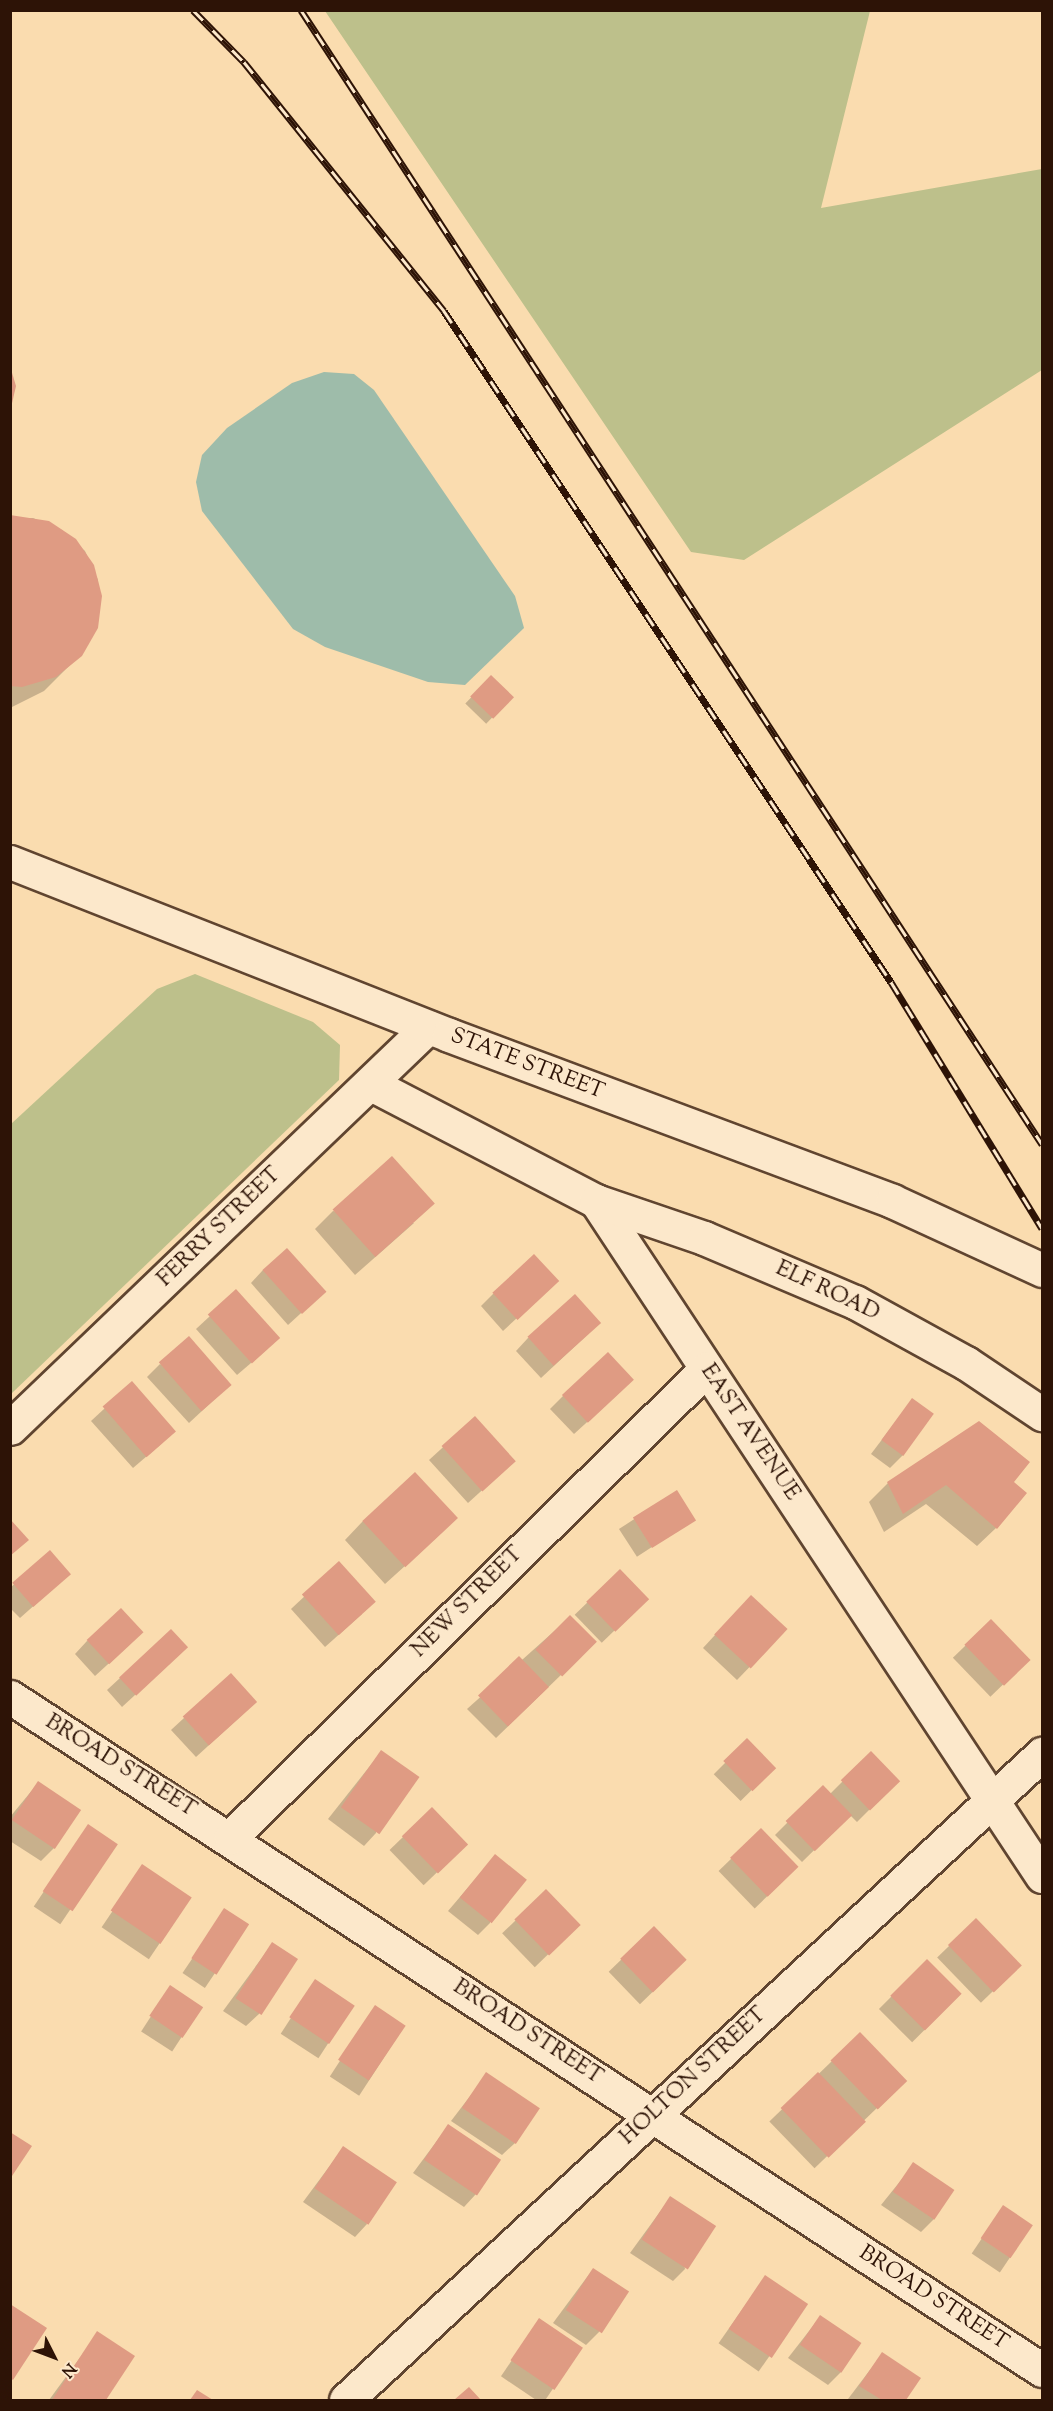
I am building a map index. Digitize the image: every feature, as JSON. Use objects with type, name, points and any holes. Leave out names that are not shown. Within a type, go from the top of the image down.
[{"type":"street","name":"STATE STREET","points":[[10,862],[428,1027],[892,1201],[1028,1263]]},
{"type":"street","name":"FERRY STREET","points":[[10,1428],[428,1027]]},
{"type":"street","name":"EAST AVENUE","points":[[371,1084],[596,1201],[994,1799],[1042,1876]]},
{"type":"street","name":"ELF ROAD","points":[[596,1201],[704,1238],[855,1302],[966,1363],[1042,1414]]},
{"type":"street","name":"NEW STREET","points":[[231,1837],[706,1369]]},
{"type":"street","name":"BROAD STREET","points":[[10,1697],[231,1837],[1042,2370]]},
{"type":"street","name":"HOLTON STREET","points":[[346,2400],[1042,1754]]},
{"type":"green space","points":[[325,11],[870,11],[821,208],[1042,169],[1042,370],[744,560],[691,552]]},
{"type":"green space","points":[[195,974],[313,1022],[340,1045],[339,1080],[11,1394],[11,1124],[157,989]]},
{"type":"shaded area","points":[[324,372],[354,374],[374,390],[515,596],[524,628],[465,685],[428,682],[325,647],[293,629],[202,511],[196,482],[202,455],[227,428],[292,383]]},
{"type":"building","points":[[10,366],[16,386],[10,412]]},
{"type":"building","points":[[10,515],[49,521],[76,539],[94,565],[102,596],[98,628],[82,656],[56,677],[22,687],[10,686]]},
{"type":"building","points":[[491,675],[514,697],[493,719],[470,697]]},
{"type":"building","points":[[392,1156],[435,1204],[375,1257],[333,1210]]},
{"type":"building","points":[[287,1248],[326,1292],[302,1314],[262,1270]]},
{"type":"building","points":[[534,1254],[559,1281],[518,1320],[492,1293]]},
{"type":"building","points":[[236,1289],[280,1338],[252,1363],[208,1314]]},
{"type":"building","points":[[575,1294],[601,1323],[554,1366],[527,1337]]},
{"type":"building","points":[[189,1336],[232,1385],[201,1411],[159,1362]]},
{"type":"building","points":[[608,1352],[634,1380],[588,1423],[562,1395]]},
{"type":"building","points":[[132,1381],[176,1432],[147,1457],[103,1407]]},
{"type":"building","points":[[912,1398],[934,1414],[903,1456],[881,1440]]},
{"type":"building","points":[[475,1416],[516,1461],[482,1491],[442,1446]]},
{"type":"building","points":[[979,1421],[1030,1462],[1014,1482],[1027,1493],[997,1529],[946,1485],[903,1514],[887,1482]]},
{"type":"building","points":[[415,1472],[458,1518],[405,1567],[362,1521]]},
{"type":"building","points":[[677,1490],[696,1521],[652,1548],[633,1518]]},
{"type":"building","points":[[10,1519],[29,1540],[10,1556]]},
{"type":"building","points":[[50,1550],[71,1574],[33,1607],[12,1583]]},
{"type":"building","points":[[339,1561],[376,1602],[339,1635],[302,1594]]},
{"type":"building","points":[[620,1569],[649,1599],[615,1632],[586,1602]]},
{"type":"building","points":[[751,1595],[788,1629],[751,1669],[714,1634]]},
{"type":"building","points":[[121,1608],[144,1632],[109,1664],[87,1640]]},
{"type":"building","points":[[570,1615],[597,1642],[562,1677],[535,1650]]},
{"type":"building","points":[[991,1619],[1031,1660],[1004,1686],[964,1645]]},
{"type":"building","points":[[171,1629],[188,1647],[136,1696],[119,1677]]},
{"type":"building","points":[[519,1656],[549,1687],[508,1727],[478,1696]]},
{"type":"building","points":[[231,1673],[257,1702],[209,1745],[183,1716]]},
{"type":"building","points":[[747,1738],[776,1768],[752,1791],[723,1761]]},
{"type":"building","points":[[381,1750],[420,1777],[379,1834],[341,1807]]},
{"type":"building","points":[[871,1751],[900,1781],[870,1810],[841,1780]]},
{"type":"building","points":[[38,1781],[81,1810],[55,1849],[12,1820]]},
{"type":"building","points":[[823,1785],[852,1815],[815,1851],[786,1821]]},
{"type":"building","points":[[432,1807],[468,1844],[438,1874],[402,1836]]},
{"type":"building","points":[[88,1824],[118,1844],[73,1911],[43,1891]]},
{"type":"building","points":[[761,1828],[799,1867],[768,1897],[730,1858]]},
{"type":"building","points":[[495,1854],[527,1880],[492,1923],[460,1898]]},
{"type":"building","points":[[142,1864],[192,1898],[160,1944],[111,1910]]},
{"type":"building","points":[[546,1889],[581,1925],[549,1956],[514,1920]]},
{"type":"building","points":[[224,1908],[249,1924],[216,1975],[191,1958]]},
{"type":"building","points":[[976,1918],[1022,1965],[994,1993],[948,1945]]},
{"type":"building","points":[[654,1926],[687,1960],[653,1992],[620,1959]]},
{"type":"building","points":[[272,1942],[298,1959],[262,2015],[236,1998]]},
{"type":"building","points":[[927,1959],[962,1994],[925,2030],[890,1996]]},
{"type":"building","points":[[315,1979],[355,2006],[329,2044],[289,2017]]},
{"type":"building","points":[[170,1985],[203,2007],[182,2038],[149,2016]]},
{"type":"building","points":[[375,2005],[406,2026],[369,2080],[338,2060]]},
{"type":"building","points":[[860,2032],[907,2081],[878,2109],[831,2060]]},
{"type":"building","points":[[486,2072],[540,2108],[516,2144],[462,2108]]},
{"type":"building","points":[[818,2072],[866,2122],[829,2158],[781,2108]]},
{"type":"building","points":[[448,2124],[501,2160],[477,2195],[424,2160]]},
{"type":"building","points":[[10,2132],[32,2146],[10,2179]]},
{"type":"building","points":[[343,2146],[397,2182],[368,2225],[314,2188]]},
{"type":"building","points":[[913,2162],[954,2190],[934,2220],[893,2192]]},
{"type":"building","points":[[670,2196],[716,2226],[688,2270],[642,2240]]},
{"type":"building","points":[[1003,2205],[1033,2225],[1010,2258],[981,2238]]},
{"type":"building","points":[[593,2268],[629,2291],[602,2333],[566,2310]]},
{"type":"building","points":[[765,2275],[808,2304],[772,2358],[729,2329]]},
{"type":"building","points":[[10,2304],[47,2328],[13,2380],[10,2378]]},
{"type":"building","points":[[820,2315],[861,2343],[841,2373],[800,2345]]},
{"type":"building","points":[[539,2318],[583,2348],[554,2390],[510,2360]]},
{"type":"building","points":[[97,2331],[135,2356],[106,2400],[52,2400]]},
{"type":"building","points":[[882,2352],[921,2378],[906,2400],[882,2400],[859,2386]]},
{"type":"building","points":[[469,2387],[481,2400],[454,2400]]},
{"type":"building","points":[[197,2390],[213,2400],[190,2400]]},
{"type":"railway","points":[[193,10],[244,62],[444,311],[891,982],[1042,1228]]},
{"type":"railway","points":[[301,10],[1042,1144]]}]
